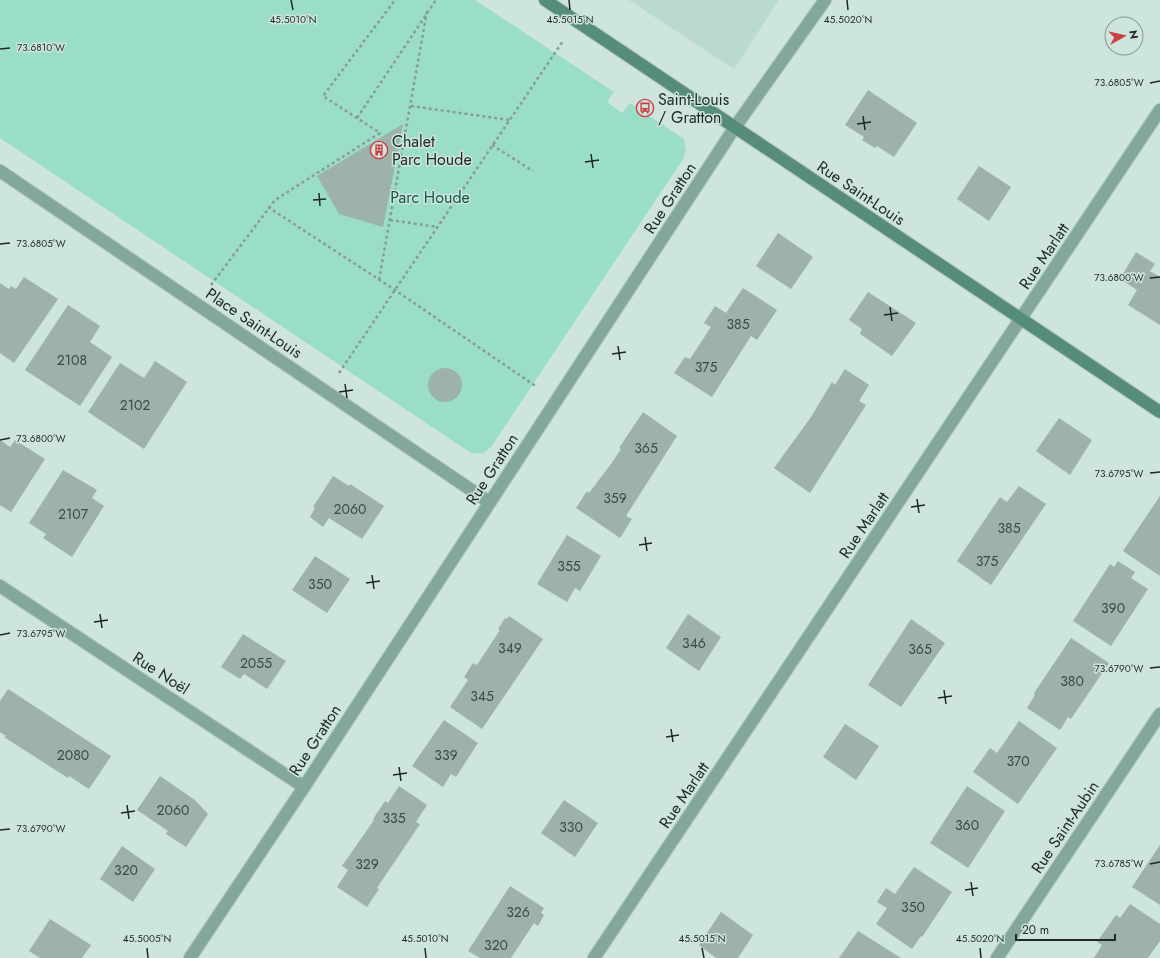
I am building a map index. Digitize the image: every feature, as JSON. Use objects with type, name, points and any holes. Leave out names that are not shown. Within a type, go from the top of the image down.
[{"type":"street","name":"Rue Saint-Louis","points":[[545,0],[1160,412]]},
{"type":"street","name":"Rue Gratton","points":[[190,958],[304,787],[735,128],[825,0]]},
{"type":"street","name":"Rue Marlatt","points":[[594,958],[1160,110]]},
{"type":"street","name":"Place Saint-Louis","points":[[0,171],[489,502]]},
{"type":"street","name":"Rue Noël","points":[[0,586],[304,787]]},
{"type":"street","name":"Rue Saint-Aubin","points":[[997,958],[1160,714]]},
{"type":"path","points":[[196,304],[274,200],[380,133],[323,96],[395,0]]},
{"type":"path","points":[[358,118],[427,11],[436,0]]},
{"type":"path","points":[[379,280],[427,11]]},
{"type":"path","points":[[327,392],[576,21]]},
{"type":"path","points":[[411,106],[509,120]]},
{"type":"path","points":[[492,145],[533,171]]},
{"type":"path","points":[[268,207],[395,290],[556,400]]},
{"type":"path","points":[[390,220],[438,227]]},
{"type":"shaded area","points":[[629,0],[779,0],[734,69]]},
{"type":"green space","name":"Parc Houde","points":[[0,0],[475,0],[614,92],[607,102],[622,113],[630,103],[684,139],[686,151],[683,159],[493,444],[484,453],[471,453],[0,138]]},
{"type":"building","points":[[868,90],[917,123],[894,157],[877,146],[875,148],[862,140],[864,137],[845,125]]},
{"type":"building","name":"Chalet Parc Houde","points":[[403,124],[383,227],[339,214],[317,176]]},
{"type":"building","points":[[979,166],[1011,187],[989,221],[957,199]]},
{"type":"building","points":[[778,233],[813,257],[791,289],[756,266]]},
{"type":"building","points":[[1136,252],[1155,264],[1150,271],[1160,277],[1160,325],[1128,305],[1137,290],[1120,279]]},
{"type":"building","points":[[24,277],[58,299],[14,363],[0,353],[0,283],[9,289],[11,286],[16,289]]},
{"type":"building","points":[[743,288],[777,310],[757,340],[751,336],[712,397],[674,373],[685,357],[690,359],[711,327],[704,323],[715,306],[726,313]]},
{"type":"building","points":[[868,292],[916,323],[892,356],[860,334],[862,329],[849,320]]},
{"type":"building","points":[[68,305],[100,326],[90,342],[112,357],[80,406],[25,370]]},
{"type":"building","points":[[155,361],[187,382],[144,449],[88,412],[120,363],[144,378]]},
{"type":"building","points":[[442,368],[448,368],[452,369],[459,375],[462,385],[461,392],[455,399],[448,402],[442,402],[438,401],[431,395],[428,388],[428,382],[429,378],[435,371]]},
{"type":"building","points":[[845,369],[869,385],[859,401],[866,405],[810,493],[774,468],[811,417],[832,382],[835,385]]},
{"type":"building","points":[[643,412],[677,436],[626,516],[632,519],[620,538],[576,508],[587,491],[589,493],[611,464],[621,449],[619,448]]},
{"type":"building","points":[[1059,418],[1092,440],[1070,475],[1036,451]]},
{"type":"building","points":[[0,440],[10,447],[15,440],[45,459],[11,512],[0,505]]},
{"type":"building","points":[[63,470],[97,490],[92,498],[104,506],[72,557],[43,538],[46,534],[29,523]]},
{"type":"building","points":[[333,476],[349,486],[350,484],[384,506],[362,539],[329,518],[323,527],[310,517],[315,508],[313,507]]},
{"type":"building","points":[[1019,486],[1046,504],[991,585],[957,561],[1000,497],[1007,502]]},
{"type":"building","points":[[1160,496],[1160,576],[1123,551]]},
{"type":"building","points":[[567,535],[601,556],[580,591],[575,588],[567,602],[537,584]]},
{"type":"building","points":[[315,556],[350,579],[327,613],[292,590]]},
{"type":"building","points":[[1118,561],[1135,572],[1131,578],[1148,589],[1111,646],[1073,621],[1110,564],[1114,567]]},
{"type":"building","points":[[688,614],[721,637],[699,671],[666,648]]},
{"type":"building","points":[[509,616],[543,639],[482,729],[450,707],[468,680],[464,677],[473,663],[477,665],[500,630],[498,629],[505,618],[507,619]]},
{"type":"building","points":[[911,619],[945,643],[901,707],[868,685]]},
{"type":"building","points":[[243,634],[286,661],[267,689],[244,674],[240,679],[221,667]]},
{"type":"building","points":[[1071,638],[1109,663],[1071,719],[1068,717],[1060,730],[1027,708],[1035,695],[1034,693]]},
{"type":"building","points":[[8,689],[111,756],[89,789],[69,776],[68,778],[4,737],[6,736],[0,732],[0,701]]},
{"type":"building","points":[[444,720],[478,743],[456,777],[451,774],[443,787],[412,766]]},
{"type":"building","points":[[1019,721],[1057,748],[1018,804],[973,772],[990,748],[997,753]]},
{"type":"building","points":[[845,724],[879,746],[856,780],[823,757]]},
{"type":"building","points":[[160,776],[195,800],[208,814],[186,847],[166,834],[168,831],[137,810]]},
{"type":"building","points":[[399,786],[427,805],[416,822],[420,824],[377,888],[379,889],[367,907],[337,887],[348,870],[342,866],[374,820],[373,819],[385,801],[388,803]]},
{"type":"building","points":[[967,786],[1005,811],[968,868],[930,843]]},
{"type":"building","points":[[564,800],[598,823],[575,857],[541,833]]},
{"type":"building","points":[[1160,845],[1160,905],[1132,887]]},
{"type":"building","points":[[122,846],[155,869],[133,902],[100,879]]},
{"type":"building","points":[[914,867],[952,892],[922,937],[921,936],[912,949],[876,924],[887,908],[877,902],[886,888],[895,894]]},
{"type":"building","points":[[510,886],[544,908],[541,913],[544,915],[538,926],[534,923],[511,958],[480,958],[468,951]]},
{"type":"building","points":[[1130,904],[1160,924],[1160,941],[1148,958],[1094,958],[1102,945],[1097,942],[1116,915],[1120,918]]},
{"type":"building","points":[[721,912],[753,935],[738,958],[716,958],[699,945]]},
{"type":"building","points":[[50,919],[91,945],[82,958],[40,958],[29,951]]},
{"type":"building","points":[[858,931],[901,958],[839,958]]},
{"type":"place","name":"Saint-Louis / Gratton","points":[[645,108]]},
{"type":"place","name":"Chalet Parc Houde","points":[[379,150]]}]
